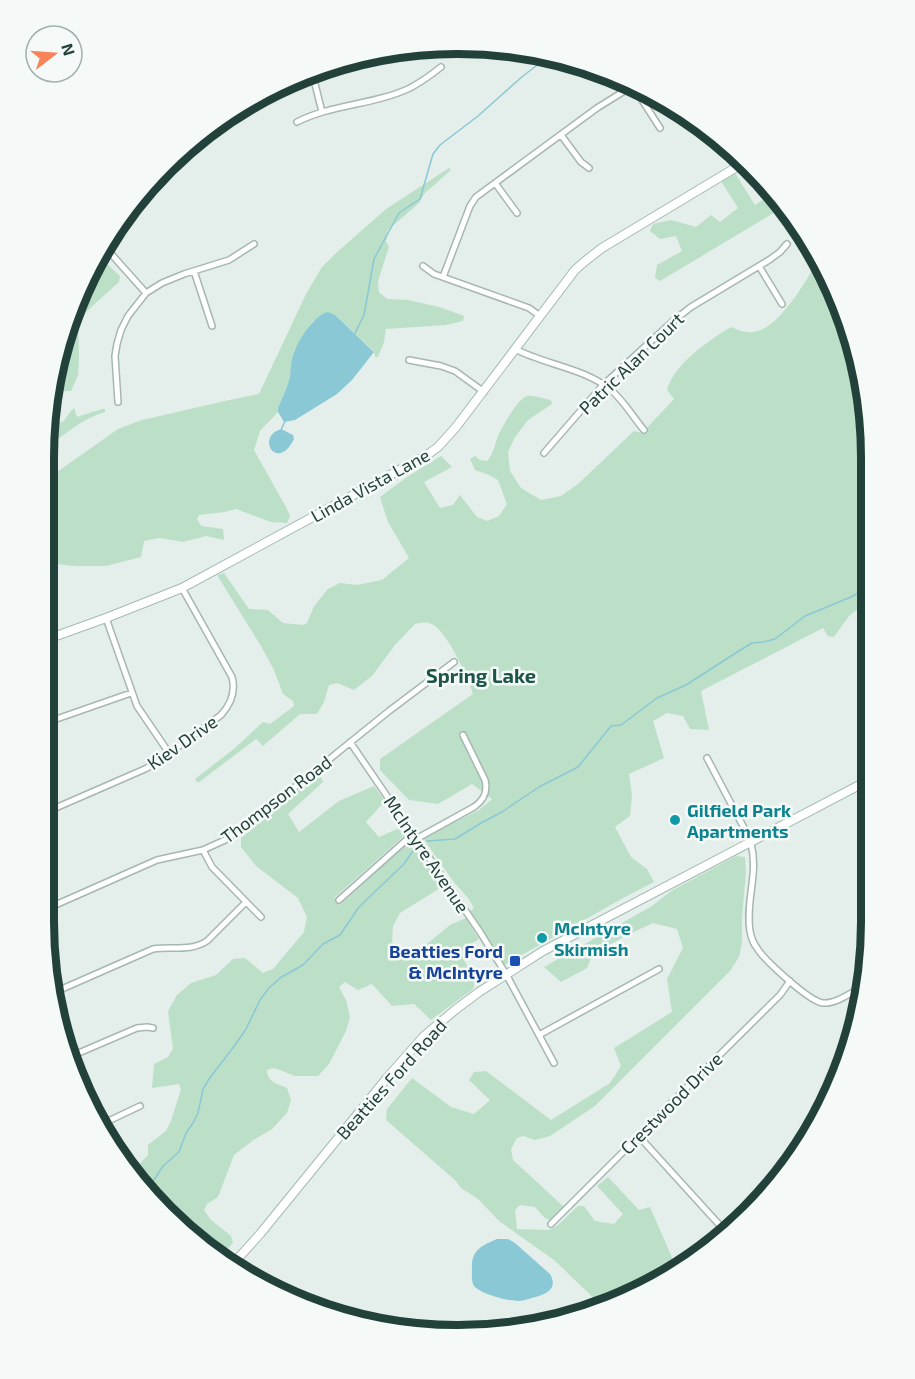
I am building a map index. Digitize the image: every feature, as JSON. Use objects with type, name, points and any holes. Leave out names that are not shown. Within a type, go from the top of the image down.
[{"type":"street","points":[[297,122],[322,112],[400,92],[427,78],[441,67]]},
{"type":"street","points":[[314,81],[322,112]]},
{"type":"street","points":[[443,277],[470,206],[476,197],[597,108],[625,91]]},
{"type":"street","points":[[641,99],[660,128]]},
{"type":"street","points":[[561,135],[581,162],[589,168]]},
{"type":"street","name":"Linda Vista Lane","points":[[54,637],[182,588],[427,455],[447,439],[575,270],[591,256],[737,167]]},
{"type":"street","points":[[495,183],[517,213]]},
{"type":"street","points":[[118,402],[115,356],[117,344],[128,316],[146,293],[171,279],[229,260],[254,244]]},
{"type":"street","name":"Patric Alan Court","points":[[544,453],[603,385],[682,314],[780,252],[787,244]]},
{"type":"street","points":[[111,253],[146,293]]},
{"type":"street","points":[[423,266],[434,274],[529,309],[540,316]]},
{"type":"street","points":[[759,266],[782,304]]},
{"type":"street","points":[[194,271],[212,326]]},
{"type":"street","points":[[516,349],[589,377],[603,385],[618,398],[644,430]]},
{"type":"street","points":[[409,360],[441,366],[455,372],[484,392]]},
{"type":"street","name":"Kiev Drive","points":[[54,809],[145,769],[221,715],[228,707],[234,684],[229,670],[182,588]]},
{"type":"street","points":[[106,618],[137,706],[169,753]]},
{"type":"street","name":"Thompson Road","points":[[54,906],[158,860],[203,850],[225,840],[454,662]]},
{"type":"street","points":[[54,720],[131,693]]},
{"type":"street","points":[[339,900],[414,836],[479,804],[487,786],[463,735]]},
{"type":"street","name":"McIntyre Avenue","points":[[350,742],[506,974],[554,1063]]},
{"type":"street","points":[[707,758],[750,842],[754,859],[749,913],[753,942],[761,954],[815,1001],[825,1003],[855,990]]},
{"type":"street","name":"Beatties Ford Road","points":[[237,1259],[352,1119],[424,1036],[455,1010],[506,974],[578,932],[861,784]]},
{"type":"street","points":[[203,850],[212,867],[261,917]]},
{"type":"street","points":[[60,990],[153,949],[188,948],[200,945],[207,941],[246,902]]},
{"type":"street","points":[[539,1035],[658,969]]},
{"type":"street","name":"Crestwood Drive","points":[[551,1224],[630,1144],[642,1136],[661,1113],[780,995],[790,981]]},
{"type":"street","points":[[76,1054],[136,1028],[153,1028]]},
{"type":"street","points":[[107,1122],[140,1106]]},
{"type":"street","points":[[642,1136],[645,1143],[721,1227]]},
{"type":"green space","points":[[449,168],[451,170],[425,193],[419,203],[388,230],[386,241],[389,247],[378,281],[379,292],[387,299],[408,300],[439,307],[464,316],[463,321],[446,325],[386,329],[384,342],[378,357],[375,357],[374,351],[335,315],[313,321],[294,351],[290,378],[278,412],[260,431],[254,450],[287,509],[290,516],[287,523],[271,522],[236,509],[199,515],[197,519],[201,526],[223,529],[224,540],[206,536],[183,542],[159,538],[144,541],[141,557],[106,566],[54,564],[54,474],[118,429],[142,420],[259,394],[306,294],[322,267],[386,209]]},
{"type":"green space","points":[[735,173],[755,205],[766,198],[777,211],[660,281],[655,278],[657,265],[682,251],[676,236],[660,239],[650,231],[653,224],[671,220],[696,227],[711,215],[720,222],[738,208],[721,181]]},
{"type":"green space","points":[[108,265],[120,276],[119,282],[88,310],[78,324],[78,375],[71,391],[60,391],[75,328],[103,266]]},
{"type":"green space","points":[[814,268],[840,328],[858,405],[861,458],[861,607],[849,616],[834,637],[828,636],[823,628],[701,691],[709,730],[690,729],[683,716],[667,713],[653,721],[664,758],[629,774],[632,796],[630,816],[615,827],[631,857],[647,869],[654,882],[504,965],[470,911],[474,908],[468,898],[453,881],[423,838],[479,810],[492,799],[472,784],[438,804],[409,800],[380,770],[380,759],[473,694],[462,666],[449,643],[435,626],[429,623],[415,624],[395,645],[372,676],[354,690],[337,683],[329,685],[324,702],[317,714],[300,714],[263,746],[256,739],[198,783],[195,779],[235,748],[263,722],[270,724],[294,706],[293,701],[283,694],[274,670],[261,646],[217,575],[224,573],[249,609],[268,610],[283,623],[303,625],[307,623],[314,606],[328,589],[340,583],[357,585],[382,580],[409,558],[388,522],[380,497],[441,456],[452,467],[424,482],[440,508],[453,505],[460,495],[477,517],[487,521],[499,516],[507,504],[498,480],[475,470],[470,459],[475,456],[487,461],[510,415],[519,402],[527,396],[551,400],[552,404],[528,420],[515,437],[508,452],[510,471],[521,488],[541,500],[561,496],[578,484],[634,431],[642,433],[674,399],[667,390],[671,380],[693,354],[731,327],[744,332],[754,332],[767,327],[785,310]]},
{"type":"green space","points":[[74,408],[77,417],[105,409],[105,412],[82,422],[55,442],[56,423],[63,422]]},
{"type":"green space","points":[[321,776],[323,782],[288,814],[299,832],[339,801],[374,786],[385,801],[366,822],[379,837],[402,827],[406,834],[334,898],[340,905],[407,843],[415,844],[445,885],[400,913],[393,926],[392,942],[406,956],[416,953],[450,925],[466,918],[479,939],[460,952],[475,981],[473,989],[431,1020],[414,1004],[392,1006],[372,984],[358,990],[345,982],[339,987],[346,1000],[350,1017],[346,1031],[329,1064],[318,1076],[295,1076],[274,1068],[267,1070],[271,1080],[287,1088],[291,1100],[287,1113],[272,1129],[234,1155],[218,1197],[207,1204],[204,1210],[211,1220],[231,1236],[233,1243],[225,1251],[172,1207],[137,1167],[148,1155],[148,1145],[166,1131],[181,1089],[179,1084],[152,1088],[154,1064],[168,1057],[173,1049],[168,1011],[177,995],[191,983],[216,975],[233,959],[245,958],[263,973],[273,969],[304,932],[307,917],[298,898],[256,866],[241,847],[241,838],[315,777]]},
{"type":"green space","points":[[736,856],[745,857],[742,943],[739,957],[730,971],[595,1106],[550,1136],[535,1140],[523,1136],[517,1138],[511,1149],[513,1160],[564,1207],[550,1220],[535,1207],[520,1205],[515,1210],[517,1229],[548,1230],[557,1226],[578,1206],[584,1206],[595,1221],[614,1224],[623,1214],[597,1186],[608,1177],[639,1210],[650,1207],[674,1262],[636,1283],[596,1300],[554,1260],[499,1221],[478,1199],[461,1188],[455,1180],[386,1120],[387,1109],[412,1078],[451,1107],[474,1114],[490,1100],[469,1080],[474,1072],[486,1071],[551,1120],[610,1083],[621,1066],[614,1048],[672,1012],[667,979],[683,948],[677,929],[653,923],[593,954],[587,968],[561,982],[544,967],[652,906],[671,891]]},
{"type":"water","points":[[328,312],[335,315],[374,352],[352,380],[337,394],[295,420],[284,422],[278,408],[290,377],[294,353],[308,327],[318,317]]},
{"type":"water","points":[[281,429],[293,435],[294,439],[287,449],[276,453],[271,450],[270,439],[273,433]]},
{"type":"water","points":[[497,1239],[508,1239],[515,1243],[550,1274],[553,1284],[549,1291],[537,1297],[518,1301],[482,1292],[474,1286],[472,1262],[476,1252]]},
{"type":"waterway","points":[[354,335],[364,315],[374,259],[399,213],[420,199],[433,154],[440,145],[540,63]]},
{"type":"waterway","points":[[281,430],[285,421]]},
{"type":"waterway","points":[[427,841],[455,839],[502,812],[539,787],[578,767],[611,726],[621,725],[657,698],[686,685],[752,643],[775,639],[805,616],[861,591]]},
{"type":"waterway","points":[[151,1184],[163,1166],[179,1152],[186,1133],[198,1113],[203,1089],[246,1029],[260,1000],[269,988],[280,978],[303,965],[323,944],[340,935],[359,907],[404,864],[414,849]]},
{"type":"place","name":"Gilfield Park Apartments","points":[[675,820]]},
{"type":"place","name":"McIntyre Skirmish","points":[[542,938]]},
{"type":"place","name":"Beatties Ford & McIntyre","points":[[515,961]]},
{"type":"district","name":"Spring Lake","points":[[481,675]]}]
